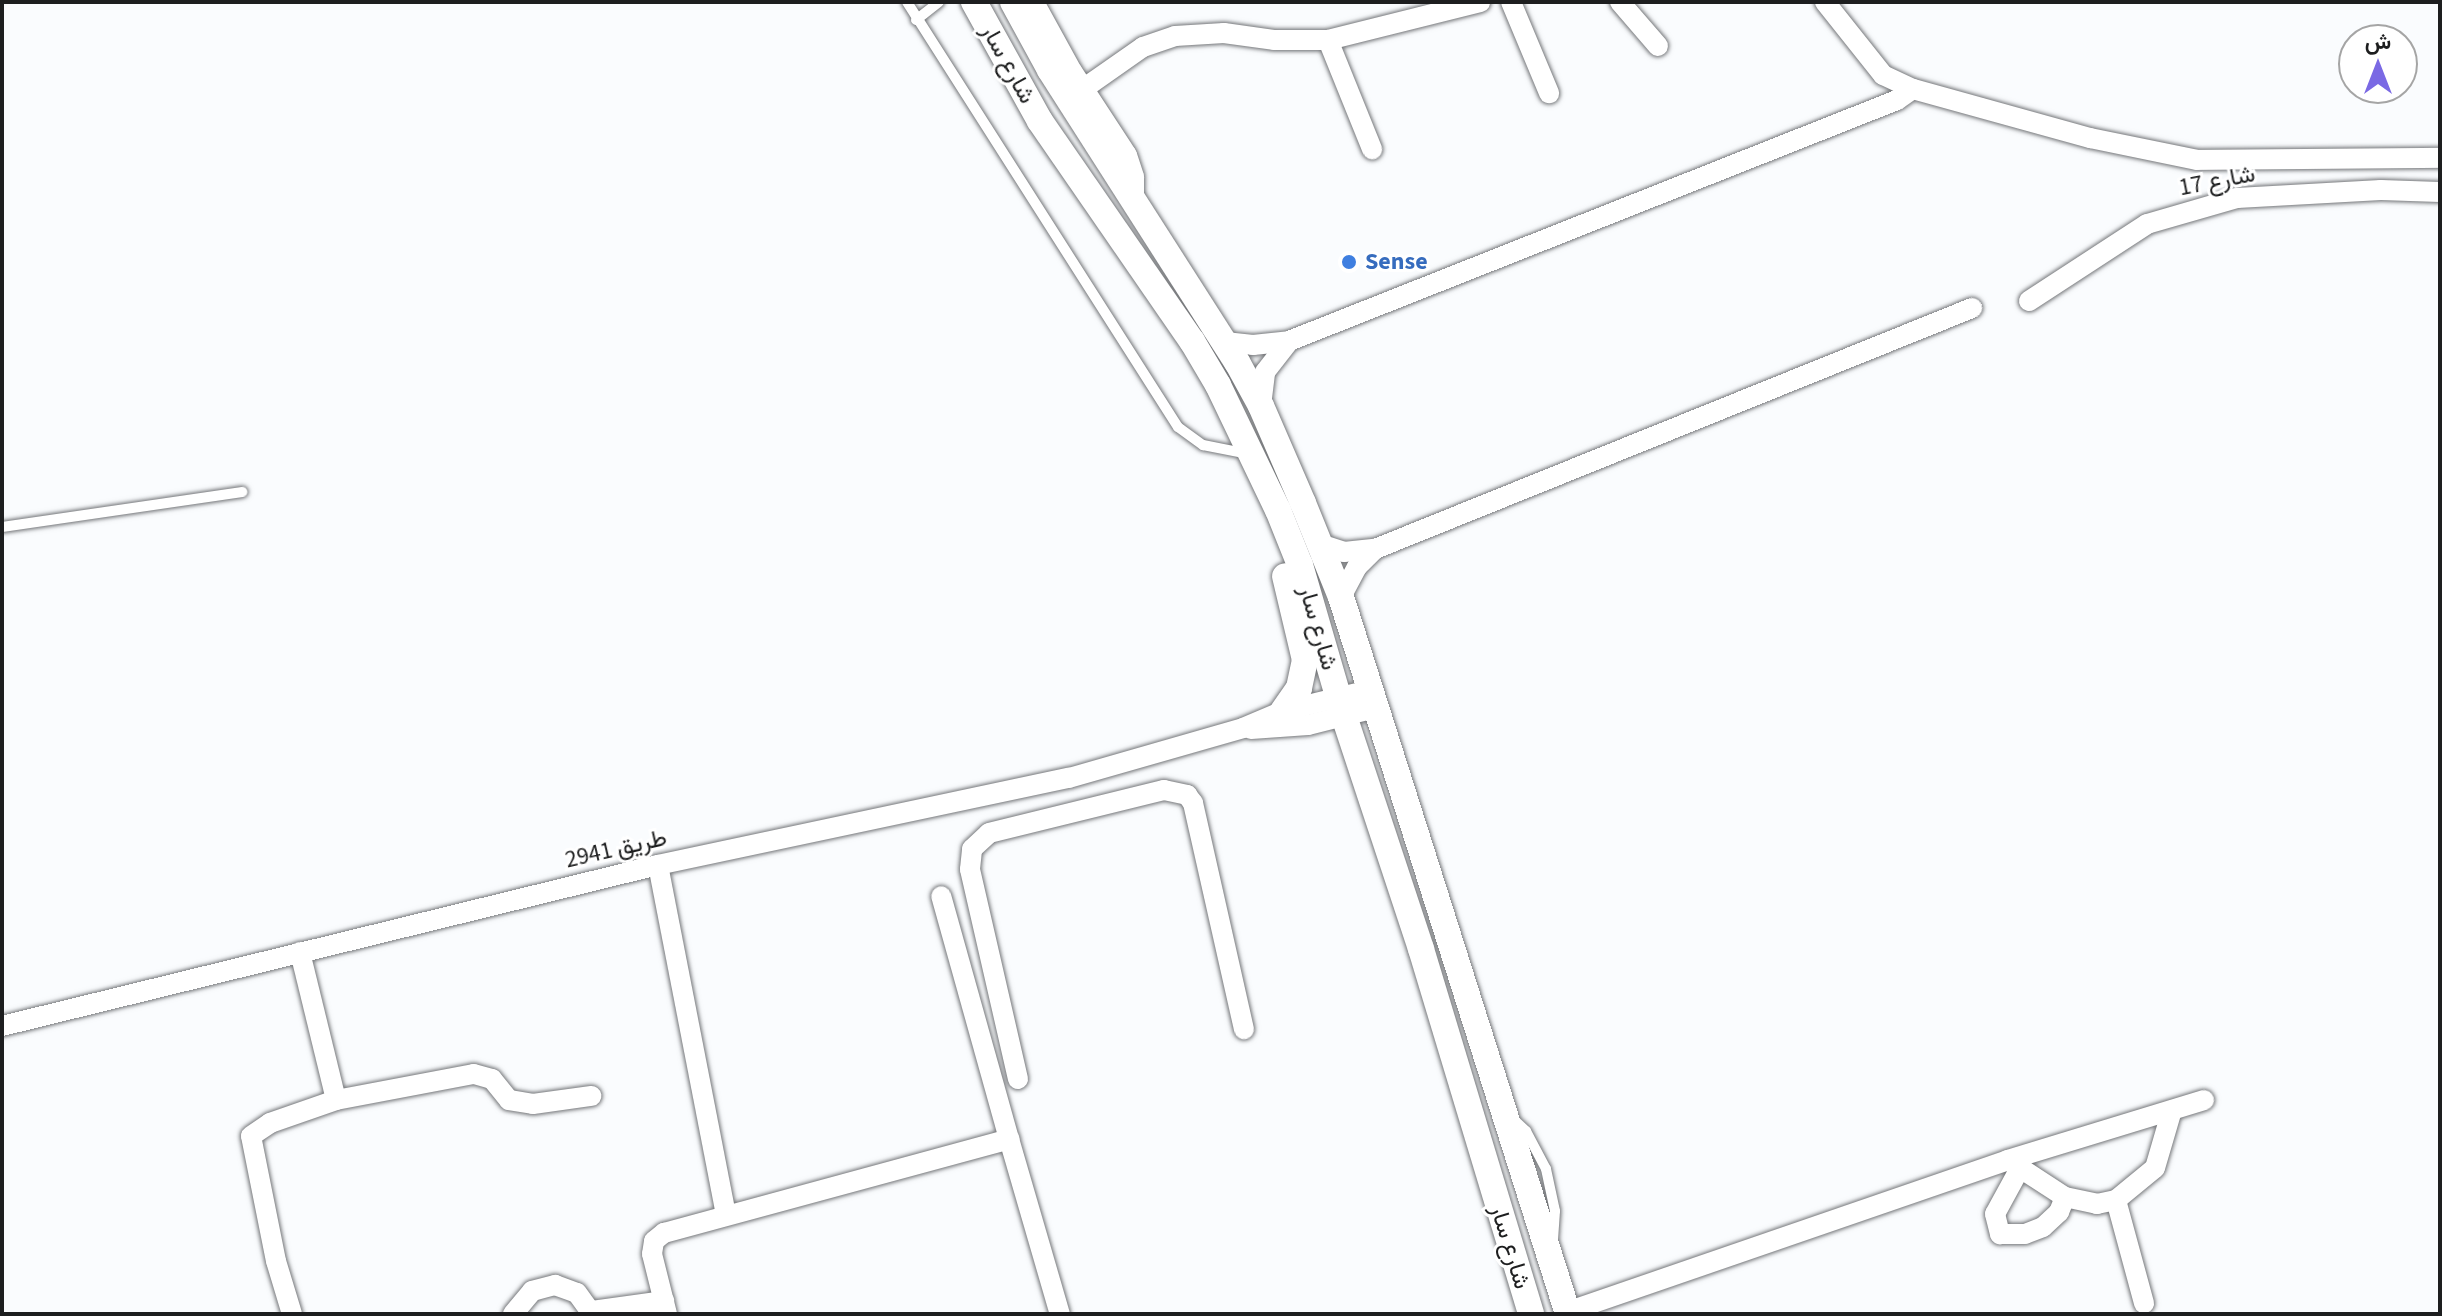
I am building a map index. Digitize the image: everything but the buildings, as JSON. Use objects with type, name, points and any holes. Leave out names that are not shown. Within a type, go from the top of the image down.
[{"type":"street","name":"شارع سار","points":[[974,2],[1040,121],[1192,341],[1253,455],[1278,510],[1300,565],[1341,707],[1421,949],[1531,1314]]},
{"type":"street","name":"شارع سار","points":[[1013,2],[1050,70],[1225,342],[1261,406],[1320,544],[1341,597],[1568,1313]]},
{"type":"street","points":[[1034,2],[1083,89],[1132,166],[1134,200]]},
{"type":"street","points":[[1083,89],[1143,47],[1175,36],[1224,33],[1274,40],[1328,40],[1480,2]]},
{"type":"street","points":[[1511,2],[1549,93]]},
{"type":"street","points":[[1620,2],[1658,46]]},
{"type":"street","points":[[1825,2],[1883,75],[1913,89],[2090,138],[2197,160],[2440,158]]},
{"type":"street","points":[[1328,40],[1372,149]]},
{"type":"street","points":[[1225,342],[1253,345],[1289,341],[1897,100],[1913,89]]},
{"type":"street","name":"شارع 17","points":[[2029,301],[2147,224],[2237,198],[2381,190],[2440,192]]},
{"type":"street","points":[[1320,544],[1344,552],[1375,549],[1972,308]]},
{"type":"street","points":[[1261,406],[1265,372],[1289,341]]},
{"type":"street","points":[[1278,510],[1278,546],[1305,660],[1299,688],[1283,711]]},
{"type":"street","points":[[1341,597],[1357,567],[1375,549]]},
{"type":"street","name":"طريق 2941","points":[[1243,728],[1287,728],[1341,707],[1372,699]]},
{"type":"street","name":"طريق 2941","points":[[2,1026],[658,865],[1069,778],[1243,728],[1283,711],[1341,707]]},
{"type":"street","points":[[1069,778],[1076,812]]},
{"type":"street","points":[[1018,1079],[970,869],[972,849],[978,839],[989,833],[1164,790],[1187,795],[1193,803],[1244,1029]]},
{"type":"street","points":[[658,865],[726,1214]]},
{"type":"street","points":[[941,896],[1060,1314]]},
{"type":"street","points":[[300,952],[336,1100]]},
{"type":"street","points":[[292,1314],[276,1261],[251,1136],[270,1123],[336,1100],[474,1074],[492,1079],[509,1100],[533,1104],[591,1096]]},
{"type":"street","points":[[1568,1313],[2204,1100]]},
{"type":"street","points":[[2013,1165],[2065,1197],[2097,1204],[2116,1200],[2155,1168],[2172,1110]]},
{"type":"street","points":[[513,1314],[532,1291],[555,1285],[577,1293],[592,1313],[665,1307],[652,1254],[654,1241],[664,1233],[1009,1139]]},
{"type":"street","points":[[2013,1165],[1995,1214],[2000,1234],[2025,1234],[2043,1227],[2059,1212],[2065,1197]]},
{"type":"street","points":[[2116,1200],[2144,1303]]},
{"type":"lane","points":[[907,2],[1178,427],[1203,445],[1253,455]]},
{"type":"lane","points":[[916,20],[939,2]]},
{"type":"lane","points":[[2,527],[242,492]]},
{"type":"place","name":"Sense","points":[[1349,262]]}]
